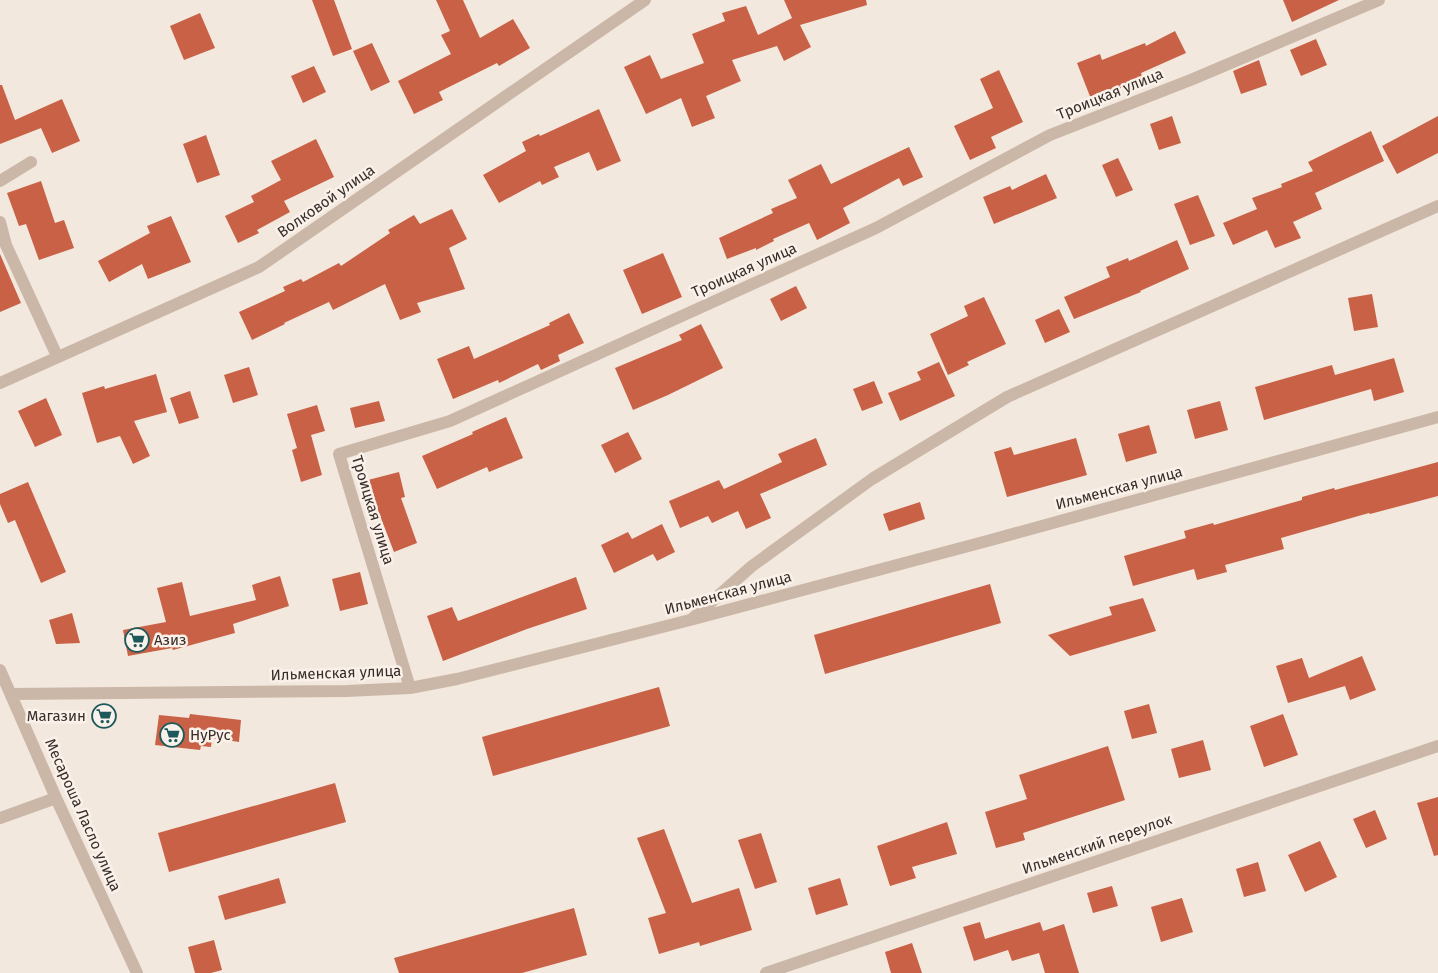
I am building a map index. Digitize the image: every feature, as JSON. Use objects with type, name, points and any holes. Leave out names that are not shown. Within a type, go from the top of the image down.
[{"type":"street","name":"Волковой улица","points":[[0,383],[259,267],[645,0]]},
{"type":"street","name":"Троицкая улица","points":[[410,688],[338,454],[450,421],[876,228],[1050,136],[1193,79],[1379,0]]},
{"type":"street","points":[[0,181],[31,162]]},
{"type":"street","points":[[690,620],[752,566],[872,479],[1007,397],[1438,206]]},
{"type":"street","points":[[0,222],[6,245],[57,356]]},
{"type":"street","name":"Ильменская улица","points":[[10,694],[347,691],[410,688],[457,679],[690,620],[991,540],[1438,418]]},
{"type":"street","name":"Месароша Ласло улица","points":[[0,670],[56,798],[137,973]]},
{"type":"street","name":"Ильменский переулок","points":[[766,973],[1438,746]]},
{"type":"street","points":[[0,818],[56,798]]},
{"type":"building","points":[[312,0],[334,0],[352,49],[333,56]]},
{"type":"building","points":[[436,0],[463,0],[480,38],[513,19],[530,48],[499,66],[497,63],[439,92],[443,100],[414,114],[398,81],[451,54],[441,35],[450,31]]},
{"type":"building","points":[[784,0],[866,0],[867,5],[800,25],[811,47],[784,61],[777,46],[732,60],[741,81],[706,96],[715,118],[692,127],[681,98],[646,114],[624,67],[650,55],[661,79],[704,63],[692,34],[725,21],[722,13],[746,6],[758,35],[792,18]]},
{"type":"building","points":[[1283,0],[1339,0],[1292,22]]},
{"type":"building","points":[[200,13],[215,48],[184,60],[170,26]]},
{"type":"building","points":[[1175,31],[1186,53],[1141,73],[1143,80],[1091,99],[1077,63],[1100,54],[1102,60],[1145,43],[1146,46]]},
{"type":"building","points":[[1316,39],[1327,65],[1301,76],[1290,50]]},
{"type":"building","points":[[372,43],[390,82],[371,91],[353,51]]},
{"type":"building","points":[[1259,60],[1267,85],[1241,94],[1233,71]]},
{"type":"building","points":[[314,66],[326,92],[303,103],[291,76]]},
{"type":"building","points":[[999,70],[1023,122],[991,137],[996,148],[970,160],[954,126],[993,108],[980,79]]},
{"type":"building","points":[[0,85],[2,85],[15,120],[62,99],[80,141],[52,153],[41,128],[0,144]]},
{"type":"building","points":[[599,109],[621,161],[597,171],[589,152],[554,167],[559,177],[542,185],[540,181],[499,203],[483,175],[526,151],[522,142],[539,134],[540,136]]},
{"type":"building","points":[[1172,116],[1181,143],[1159,150],[1150,124]]},
{"type":"building","points":[[1438,116],[1438,153],[1397,174],[1382,146]]},
{"type":"building","points":[[1371,131],[1384,161],[1315,193],[1322,209],[1293,222],[1301,238],[1275,248],[1267,230],[1233,245],[1223,223],[1257,209],[1252,198],[1282,187],[1281,184],[1313,171],[1308,162]]},
{"type":"building","points":[[206,135],[220,175],[197,183],[183,144]]},
{"type":"building","points":[[316,139],[334,177],[284,201],[290,212],[257,230],[259,233],[238,243],[225,216],[254,202],[251,196],[281,180],[271,161]]},
{"type":"building","points":[[909,147],[923,177],[903,186],[899,178],[843,208],[850,223],[817,240],[809,223],[773,239],[774,241],[756,250],[756,248],[727,259],[719,238],[773,213],[771,209],[797,198],[788,180],[821,164],[831,184]]},
{"type":"building","points":[[1118,158],[1133,190],[1116,197],[1102,165]]},
{"type":"building","points":[[1046,174],[1057,198],[994,224],[983,197],[1010,186],[1012,190]]},
{"type":"building","points":[[41,181],[55,223],[64,220],[74,248],[39,260],[26,224],[19,226],[7,193]]},
{"type":"building","points":[[1198,195],[1215,236],[1190,245],[1174,204]]},
{"type":"building","points":[[452,209],[467,239],[449,248],[465,289],[417,303],[421,312],[400,320],[385,284],[333,310],[329,302],[252,340],[239,312],[285,291],[283,287],[301,279],[303,282],[339,263],[341,266],[390,233],[388,230],[414,215],[420,224]]},
{"type":"building","points":[[171,216],[191,262],[148,279],[142,264],[109,282],[98,261],[150,233],[147,226]]},
{"type":"building","points":[[1177,240],[1189,269],[1141,292],[1074,319],[1064,297],[1110,277],[1106,267],[1128,258],[1129,261]]},
{"type":"building","points":[[663,253],[682,297],[642,314],[623,270]]},
{"type":"building","points":[[0,254],[21,303],[0,312]]},
{"type":"building","points":[[796,286],[807,308],[781,321],[770,299]]},
{"type":"building","points":[[1372,294],[1378,327],[1354,331],[1348,298]]},
{"type":"building","points":[[984,297],[1006,344],[967,362],[969,365],[948,375],[930,334],[968,316],[964,306]]},
{"type":"building","points":[[1059,309],[1070,332],[1045,343],[1035,320]]},
{"type":"building","points":[[569,313],[584,343],[558,355],[560,361],[541,370],[538,364],[499,383],[498,380],[453,399],[437,359],[469,346],[474,359],[550,325],[549,323]]},
{"type":"building","points":[[701,324],[723,368],[633,410],[615,368],[682,340],[679,335]]},
{"type":"building","points":[[1394,358],[1404,392],[1374,401],[1371,389],[1264,420],[1255,387],[1332,365],[1335,375]]},
{"type":"building","points":[[939,362],[955,396],[900,421],[888,393],[921,380],[917,372]]},
{"type":"building","points":[[249,367],[258,395],[233,403],[224,375]]},
{"type":"building","points":[[156,374],[167,412],[134,421],[150,456],[133,464],[120,436],[97,443],[82,393],[104,386],[105,389]]},
{"type":"building","points":[[874,381],[883,403],[862,411],[853,389]]},
{"type":"building","points":[[190,391],[199,418],[179,424],[170,398]]},
{"type":"building","points":[[46,398],[62,435],[35,447],[18,411]]},
{"type":"building","points":[[379,401],[385,421],[355,428],[350,408]]},
{"type":"building","points":[[1220,401],[1228,430],[1195,439],[1187,410]]},
{"type":"building","points":[[317,405],[325,431],[311,435],[322,475],[301,482],[292,450],[297,448],[287,414]]},
{"type":"building","points":[[506,417],[523,458],[489,472],[487,467],[437,489],[422,456],[473,434],[472,432]]},
{"type":"building","points":[[1149,425],[1157,453],[1126,462],[1118,434]]},
{"type":"building","points":[[628,432],[642,459],[615,473],[601,445]]},
{"type":"building","points":[[816,438],[827,465],[760,494],[771,518],[746,529],[738,511],[712,523],[708,516],[680,528],[669,501],[719,480],[724,489],[782,462],[778,454]]},
{"type":"building","points":[[1076,438],[1087,475],[1007,497],[994,452],[1011,447],[1014,455]]},
{"type":"building","points":[[1438,462],[1438,496],[1281,538],[1284,549],[1225,565],[1227,572],[1197,580],[1194,569],[1133,586],[1124,556],[1186,538],[1184,531],[1213,523],[1214,525],[1302,500],[1302,497],[1334,488],[1335,490]]},
{"type":"building","points":[[399,472],[405,497],[401,498],[417,543],[394,552],[375,505],[368,480]]},
{"type":"building","points":[[28,482],[66,572],[41,583],[15,520],[8,523],[0,504],[0,494]]},
{"type":"building","points":[[920,502],[925,519],[889,531],[883,514]]},
{"type":"building","points":[[662,524],[675,552],[657,561],[653,554],[614,573],[601,545],[628,532],[632,539]]},
{"type":"building","points":[[360,572],[368,604],[340,611],[332,579]]},
{"type":"building","points":[[280,576],[289,606],[233,624],[235,633],[173,650],[172,648],[128,656],[123,630],[166,622],[157,588],[182,582],[190,616],[256,600],[252,585]]},
{"type":"building","points":[[576,577],[587,609],[527,629],[443,661],[427,616],[452,607],[458,621]]},
{"type":"building","points":[[990,584],[1001,623],[825,674],[814,635]]},
{"type":"building","points":[[1143,598],[1156,631],[1070,656],[1048,635],[1112,615],[1109,607]]},
{"type":"building","points":[[72,613],[80,643],[56,644],[49,620]]},
{"type":"building","points":[[1362,656],[1376,690],[1350,700],[1345,686],[1288,703],[1276,666],[1302,658],[1309,678]]},
{"type":"building","points":[[659,687],[670,726],[493,776],[482,737]]},
{"type":"building","points":[[1149,704],[1157,733],[1132,739],[1124,711]]},
{"type":"building","points":[[190,714],[241,720],[239,742],[212,738],[211,747],[201,746],[200,750],[155,745],[159,715],[189,718]]},
{"type":"building","points":[[1283,714],[1298,755],[1264,767],[1250,726]]},
{"type":"building","points":[[1203,740],[1211,770],[1179,778],[1171,749]]},
{"type":"building","points":[[1108,746],[1125,800],[1023,833],[1025,840],[996,848],[985,812],[1027,799],[1019,775]]},
{"type":"building","points":[[335,783],[346,822],[169,872],[158,833]]},
{"type":"building","points":[[1438,797],[1438,855],[1434,856],[1417,803]]},
{"type":"building","points":[[1375,810],[1387,839],[1366,848],[1353,819]]},
{"type":"building","points":[[947,822],[957,854],[912,867],[916,878],[890,886],[877,846]]},
{"type":"building","points":[[664,829],[692,903],[739,888],[752,930],[700,946],[699,942],[659,954],[648,918],[666,913],[637,838]]},
{"type":"building","points":[[761,833],[777,882],[755,889],[738,840]]},
{"type":"building","points":[[1320,841],[1337,877],[1305,892],[1288,855]]},
{"type":"building","points":[[1258,862],[1266,891],[1244,897],[1236,869]]},
{"type":"building","points":[[279,878],[286,903],[225,920],[218,896]]},
{"type":"building","points":[[840,878],[848,905],[816,915],[808,888]]},
{"type":"building","points":[[1112,886],[1118,906],[1093,913],[1087,893]]},
{"type":"building","points":[[1182,898],[1193,932],[1161,942],[1151,907]]},
{"type":"building","points":[[574,908],[587,955],[522,973],[399,973],[394,958]]},
{"type":"building","points":[[980,922],[985,939],[1040,922],[1043,931],[1064,924],[1079,973],[1045,973],[1039,953],[1012,961],[1008,950],[974,961],[963,927]]},
{"type":"building","points":[[214,940],[222,970],[211,973],[195,973],[188,947]]},
{"type":"building","points":[[912,943],[922,973],[891,973],[885,952]]},
{"type":"place","name":"Азиз","points":[[137,640]]},
{"type":"place","name":"Магазин","points":[[104,716]]},
{"type":"place","name":"НуРус","points":[[172,735]]}]
